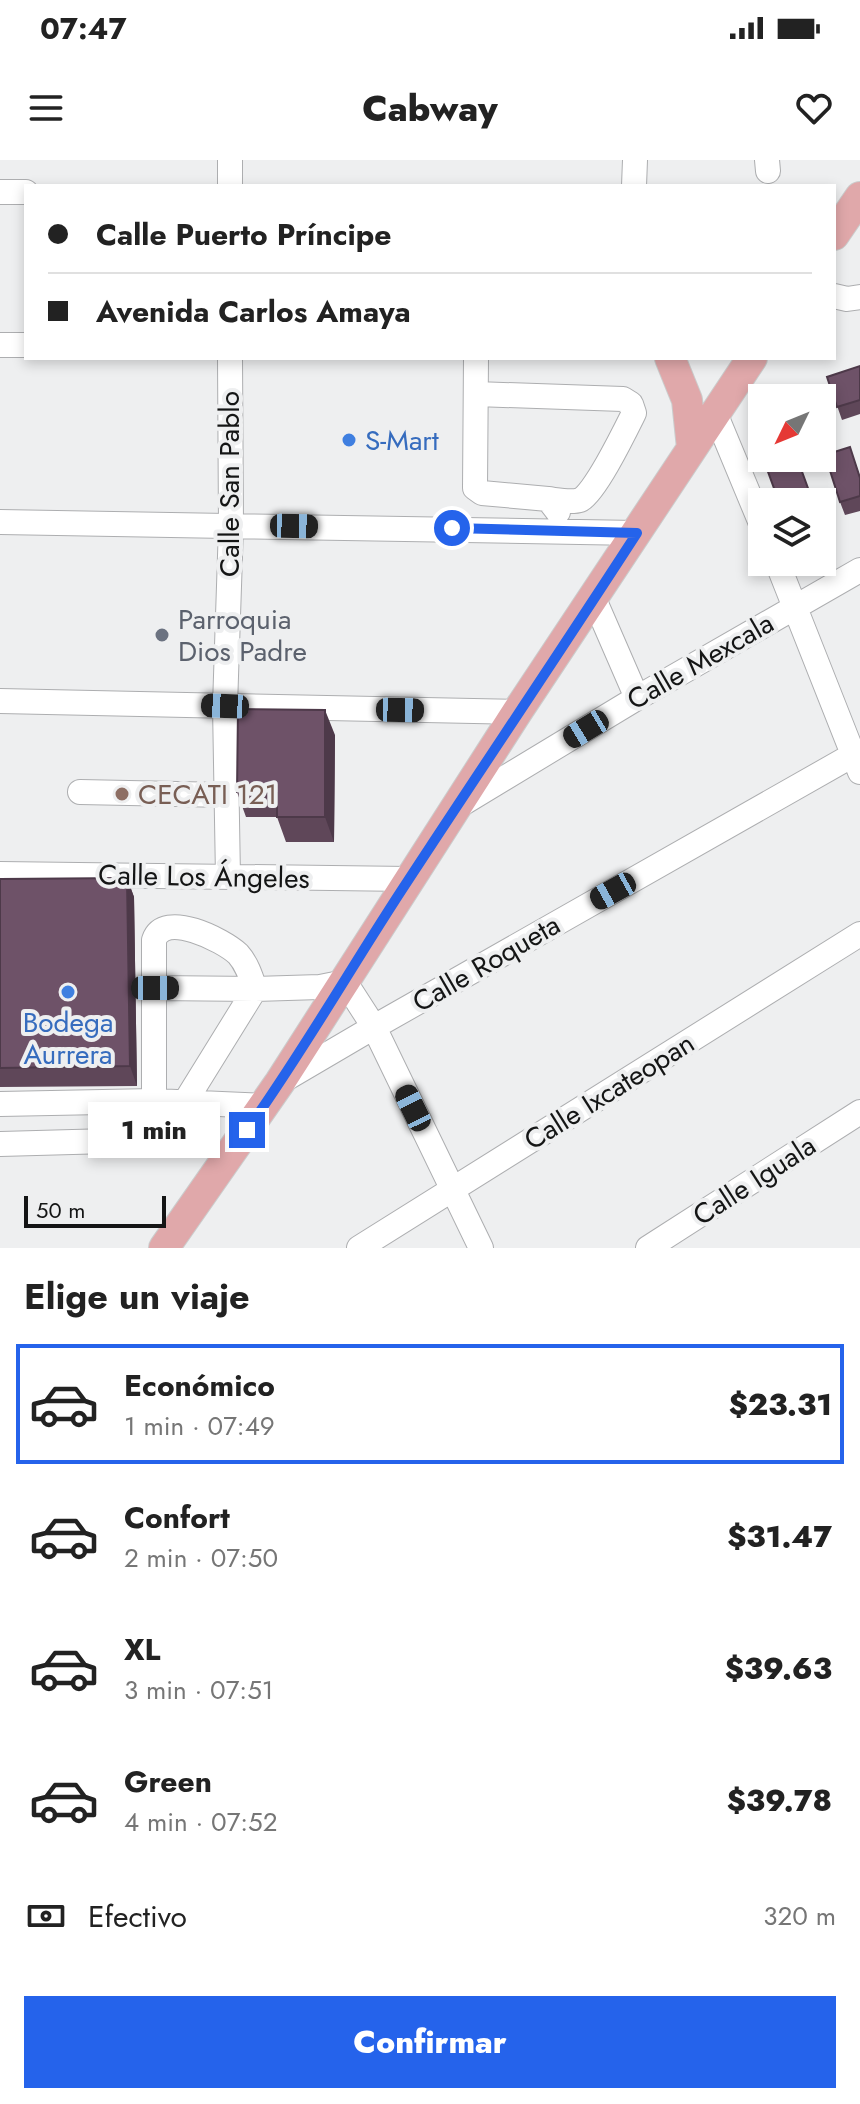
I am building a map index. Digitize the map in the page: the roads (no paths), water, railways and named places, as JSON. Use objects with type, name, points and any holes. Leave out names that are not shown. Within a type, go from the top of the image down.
[{"type":"main road","points":[[836,232],[860,197]]},
{"type":"main road","points":[[671,360],[687,400],[692,448]]},
{"type":"main road","points":[[164,1248],[272,1094],[517,712],[751,360]]},
{"type":"street","points":[[230,160],[230,184]]},
{"type":"street","points":[[634,184],[635,160]]},
{"type":"street","points":[[0,192],[24,192]]},
{"type":"street","points":[[836,296],[860,297]]},
{"type":"street","points":[[0,345],[24,345]]},
{"type":"street","name":"Calle San Pablo","points":[[228,877],[225,706],[231,526],[230,360]]},
{"type":"street","points":[[476,360],[473,484],[482,493],[578,501],[587,496],[634,413],[631,404],[623,399],[476,394]]},
{"type":"street","points":[[715,413],[748,492]]},
{"type":"street","points":[[548,499],[572,530]]},
{"type":"street","points":[[0,522],[637,533]]},
{"type":"street","name":"Calle Mexcala","points":[[460,805],[637,698],[860,570]]},
{"type":"street","points":[[783,576],[858,759]]},
{"type":"street","points":[[594,599],[637,698]]},
{"type":"street","points":[[0,701],[517,712]]},
{"type":"street","name":"Calle Roqueta","points":[[272,1094],[374,1027],[858,759]]},
{"type":"street","points":[[80,792],[226,795]]},
{"type":"street","name":"Calle Los Ángeles","points":[[0,874],[409,879]]},
{"type":"street","points":[[154,1101],[156,934],[170,927],[211,936],[241,957],[255,989]]},
{"type":"street","name":"Calle Ixcateopan","points":[[359,1248],[860,934]]},
{"type":"street","points":[[155,988],[320,987],[345,982],[374,1027],[481,1248]]},
{"type":"street","points":[[185,1102],[255,989]]},
{"type":"street","points":[[0,1104],[185,1102],[272,1094]]},
{"type":"street","name":"Calle Iguala","points":[[648,1248],[860,1112]]},
{"type":"street","points":[[0,1144],[182,1139]]},
{"type":"place","name":"S-Mart","points":[[349,440]]},
{"type":"place","name":"Parroquia Dios Padre","points":[[162,635]]},
{"type":"place","name":"CECATI 121","points":[[122,794]]},
{"type":"place","name":"Bodega Aurrera","points":[[68,992]]}]
